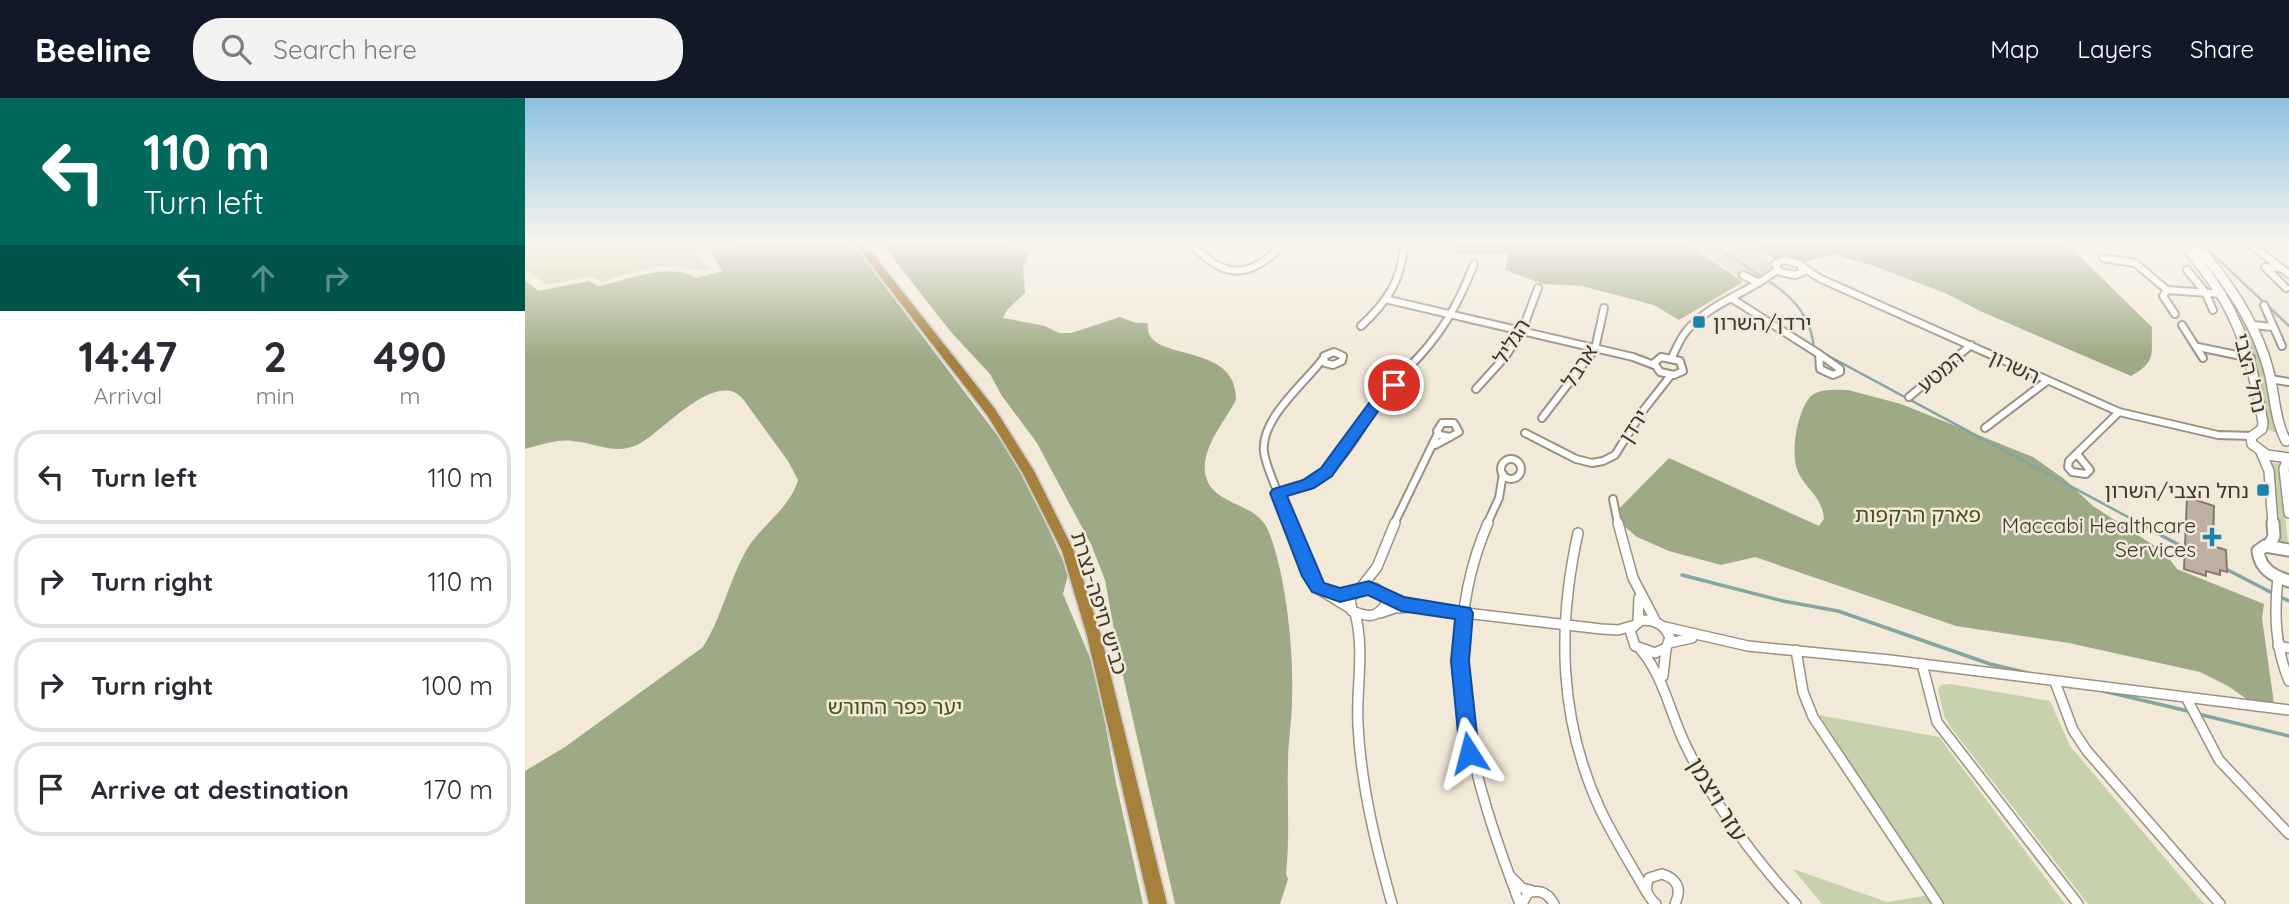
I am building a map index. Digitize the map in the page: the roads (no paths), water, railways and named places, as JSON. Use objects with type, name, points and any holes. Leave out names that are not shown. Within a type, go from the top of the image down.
[{"type":"highway","name":"כביש חיפה-נצרת","points":[[889,282],[991,412],[1028,471],[1068,551],[1094,636],[1158,904]]},
{"type":"street","points":[[1361,326],[1389,300],[1397,282]]},
{"type":"street","points":[[1400,364],[1408,368],[1431,346],[1454,315],[1467,282]]},
{"type":"street","points":[[1672,357],[1688,329],[1731,298],[1762,282]]},
{"type":"street","name":"השרון","points":[[1827,282],[2119,412],[2218,435],[2259,450]]},
{"type":"street","points":[[2155,282],[2167,290],[2224,294]]},
{"type":"street","points":[[2197,282],[2205,292],[2213,310]]},
{"type":"street","name":"נחל הצבי","points":[[2214,282],[2224,294],[2240,326],[2252,358],[2263,423],[2262,429],[2255,434]]},
{"type":"street","name":"נחל הצבי","points":[[2226,282],[2238,297],[2252,325],[2270,379],[2279,427],[2287,442]]},
{"type":"street","points":[[2280,282],[2286,288]]},
{"type":"street","name":"הגליל","points":[[1476,389],[1505,357],[1522,331],[1538,288]]},
{"type":"street","points":[[2167,290],[2163,296],[2175,314]]},
{"type":"street","points":[[1731,298],[1819,354]]},
{"type":"street","points":[[1389,300],[1633,357],[1672,357],[1680,361],[1684,369],[1671,375],[1633,357]]},
{"type":"street","points":[[2264,305],[2282,346]]},
{"type":"street","name":"ארבל","points":[[1542,418],[1595,349],[1604,308]]},
{"type":"street","points":[[2182,325],[2203,358]]},
{"type":"street","points":[[2252,325],[2273,327]]},
{"type":"street","name":"המטע","points":[[1909,397],[1971,345]]},
{"type":"street","points":[[2198,347],[2252,358]]},
{"type":"street","points":[[1313,373],[1341,363],[1343,356],[1331,352],[1325,354],[1313,373],[1275,418],[1266,434],[1264,452],[1310,576],[1318,587],[1362,617],[1378,615],[1395,608],[1415,607],[1618,630],[1647,620],[1697,637],[2289,710]]},
{"type":"street","points":[[1656,368],[1659,358]]},
{"type":"street","points":[[1322,360],[1330,365]]},
{"type":"street","name":"ירדן","points":[[1656,368],[1661,386]]},
{"type":"street","name":"ירדן","points":[[1525,433],[1576,459],[1592,463],[1603,461],[1615,455],[1671,375]]},
{"type":"street","points":[[2270,379],[2289,382]]},
{"type":"street","points":[[1985,428],[2047,381]]},
{"type":"street","points":[[1278,493],[1308,484],[1327,472],[1374,406],[1383,387],[1399,387],[1401,395],[1374,406]]},
{"type":"street","points":[[1380,393],[1390,399]]},
{"type":"street","points":[[2077,454],[2119,412]]},
{"type":"street","points":[[1392,904],[1361,772],[1357,705],[1360,630],[1349,602],[1378,566],[1404,501],[1434,445],[1440,424],[1454,423],[1458,426],[1459,432],[1434,445]]},
{"type":"street","points":[[1439,433],[1450,437]]},
{"type":"street","points":[[2269,546],[2274,536],[2270,471],[2251,440],[2255,434],[2272,434],[2287,442]]},
{"type":"street","name":"השרון","points":[[2218,435],[2255,434]]},
{"type":"street","points":[[2259,450],[2273,457],[2289,458],[2284,469],[2289,513]]},
{"type":"street","points":[[1501,490],[1523,470],[1522,465],[1514,461],[1502,463],[1500,468],[1503,474],[1501,490],[1483,536],[1464,613],[1460,661],[1466,732],[1483,805],[1521,904]]},
{"type":"street","points":[[1503,474],[1516,477]]},
{"type":"street","points":[[1613,499],[1622,545],[1639,598],[1656,622]]},
{"type":"street","points":[[1578,533],[1567,577],[1562,625],[1562,668],[1575,740],[1600,808],[1647,893],[1656,904]]},
{"type":"street","points":[[2289,550],[2269,546],[2262,548],[2257,556],[2262,567],[2284,579],[2274,604],[2278,646],[2289,681]]},
{"type":"street","points":[[1360,651],[1368,623],[1386,604],[1378,566]]},
{"type":"street","points":[[1318,587],[1332,594],[1369,587],[1415,607]]},
{"type":"street","points":[[1631,641],[1639,598]]},
{"type":"street","points":[[1663,680],[1663,658],[1670,638],[1665,627]]},
{"type":"street","points":[[1601,629],[1631,641],[1663,680]]},
{"type":"street","points":[[1641,650],[1655,653],[1697,637]]},
{"type":"street","points":[[2278,646],[2289,648]]},
{"type":"street","points":[[1796,650],[1803,692],[1813,717],[1938,904]]},
{"type":"street","points":[[1922,664],[1937,722],[2078,904]]},
{"type":"street","name":"עזר ויצמן","points":[[1663,680],[1684,742],[1717,803],[1764,870],[1796,904]]},
{"type":"street","points":[[2055,682],[2078,740],[2220,904]]},
{"type":"street","points":[[2187,699],[2219,760],[2289,834]]},
{"type":"street","points":[[1632,865],[1652,876],[1665,874],[1677,883],[1679,897],[1675,904]]},
{"type":"street","points":[[1505,868],[1515,882],[1533,891],[1547,893],[1554,904]]},
{"type":"street","points":[[1647,893],[1646,883],[1652,876]]},
{"type":"street","points":[[1388,890],[1398,904]]},
{"type":"street","points":[[1521,904],[1525,896],[1533,891]]},
{"type":"waterway","points":[[1770,282],[1800,310],[1809,327],[1814,348]]},
{"type":"waterway","points":[[2242,282],[2289,326]]},
{"type":"waterway","points":[[1823,353],[2141,524]]},
{"type":"waterway","points":[[2138,523],[2187,549]]},
{"type":"waterway","points":[[2224,568],[2274,594]]},
{"type":"waterway","points":[[1682,575],[1783,601],[1838,611],[1990,664],[2028,673]]},
{"type":"waterway","points":[[2280,597],[2289,601]]},
{"type":"waterway","points":[[2103,691],[2192,712]]},
{"type":"waterway","points":[[2198,714],[2289,736]]},
{"type":"place","name":"ירדן/השרון","points":[[1699,322]]},
{"type":"place","name":"נחל הצבי/השרון","points":[[2263,490]]},
{"type":"place","name":"Maccabi Healthcare Services","points":[[2212,537]]},
{"type":"park label","name":"פארק הרקפות","points":[[1918,514]]},
{"type":"park label","name":"יער כפר החורש","points":[[895,706]]}]
